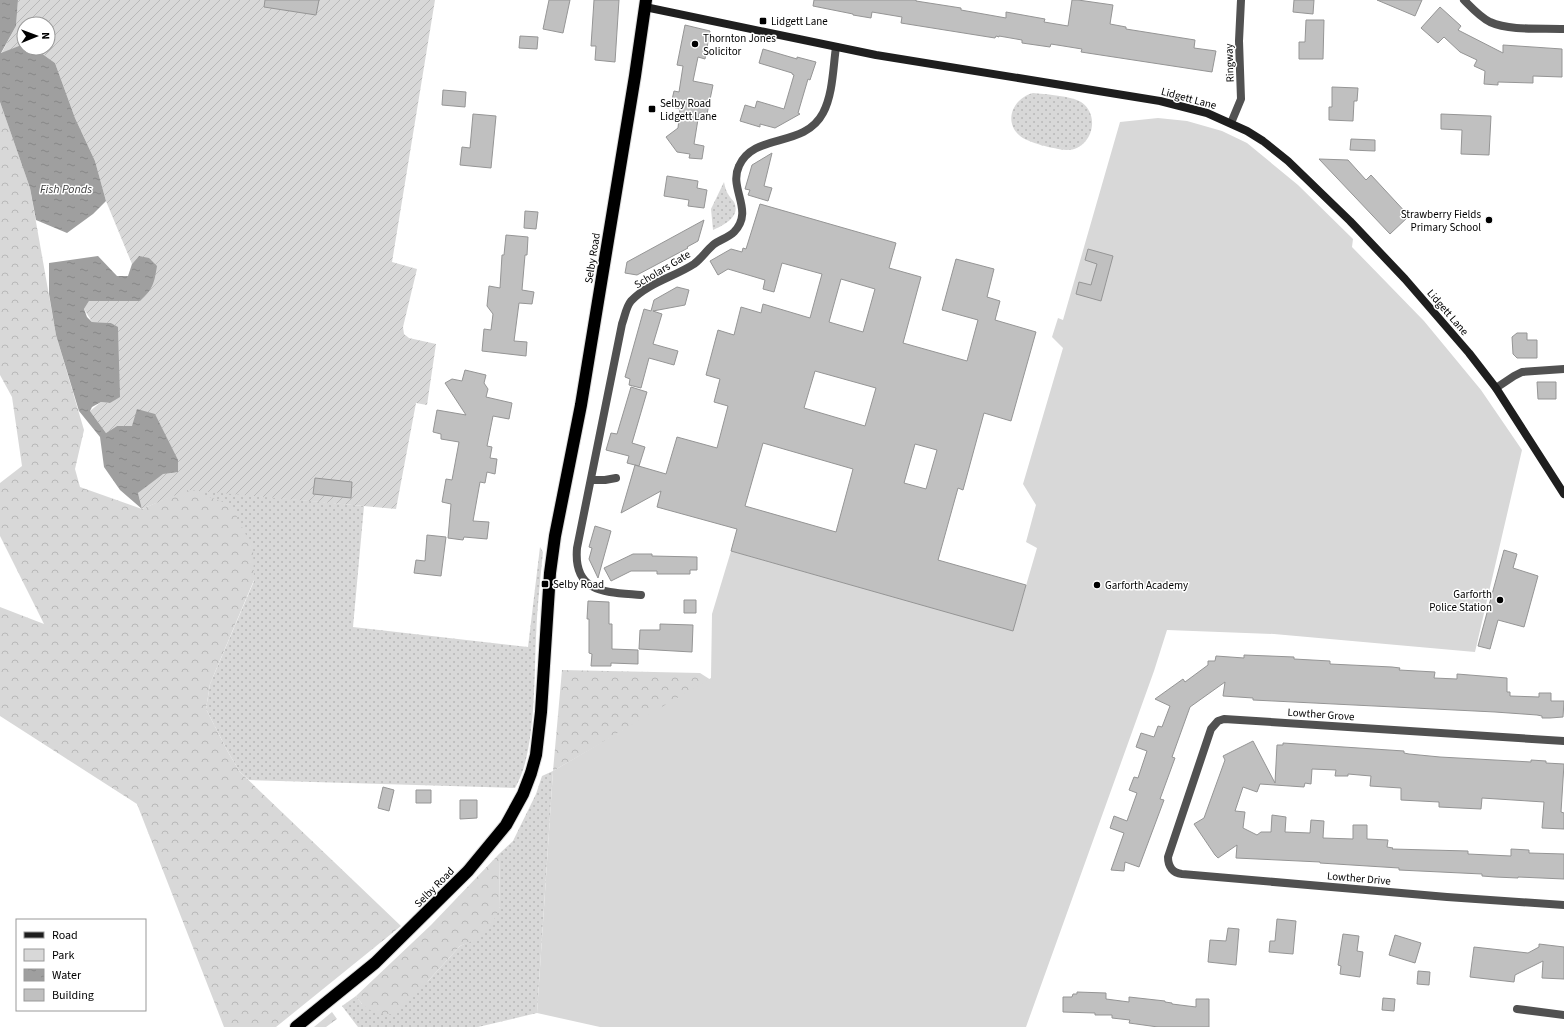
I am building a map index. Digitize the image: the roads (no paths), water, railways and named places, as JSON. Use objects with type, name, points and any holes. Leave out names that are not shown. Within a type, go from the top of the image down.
[{"type":"highway","name":"Selby Road","points":[[296,1027],[375,963],[468,871],[492,844],[506,825],[515,810],[531,773],[536,755],[542,712],[550,573],[555,536],[581,405],[645,3]]},
{"type":"main road","name":"Lidgett Lane","points":[[645,3],[836,48],[1160,101],[1207,113],[1231,123],[1263,141],[1288,161],[1353,224],[1405,279],[1469,353],[1496,388],[1564,494]]},
{"type":"street","name":"Ringway","points":[[1231,123],[1240,99],[1239,35],[1241,0]]},
{"type":"street","points":[[1464,0],[1480,15],[1491,22],[1502,26],[1564,29]]},
{"type":"street","name":"Scholars Gate","points":[[642,595],[605,592],[594,588],[585,581],[579,571],[576,560],[577,548],[622,324],[628,306],[639,294],[694,264],[713,245],[733,233],[739,226],[743,208],[737,189],[736,178],[738,166],[744,157],[753,149],[801,134],[816,122],[826,104],[836,48]]},
{"type":"street","points":[[1496,388],[1522,372],[1564,369]]},
{"type":"street","points":[[591,480],[616,478]]},
{"type":"street","name":"Lowther Grove","points":[[1169,853],[1211,729],[1218,721],[1224,719],[1564,741]]},
{"type":"street","name":"Lowther Drive","points":[[1169,853],[1168,857],[1170,867],[1182,874],[1447,897],[1564,904]]},
{"type":"street","points":[[1517,1009],[1564,1014]]},
{"type":"water","name":"Fish Ponds","points":[[0,0],[18,0],[16,26],[1,53],[16,47],[16,56],[45,56],[55,63],[75,118],[95,161],[106,201],[93,214],[67,233],[36,220],[30,188],[0,102]]},
{"type":"water","points":[[98,256],[117,276],[128,276],[132,264],[139,256],[149,258],[157,266],[152,286],[148,293],[140,301],[89,301],[84,309],[87,317],[92,322],[111,323],[118,327],[120,397],[110,403],[101,402],[92,407],[90,411],[106,433],[117,426],[132,426],[137,409],[155,414],[178,460],[178,472],[163,474],[138,493],[142,509],[120,490],[104,467],[100,437],[79,411],[56,335],[49,294],[49,263]]},
{"type":"place","name":"Lidgett Lane","points":[[763,21]]},
{"type":"place","name":"Thornton Jones Solicitor","points":[[695,44]]},
{"type":"place","name":"Selby Road Lidgett Lane","points":[[652,109]]},
{"type":"place","name":"Strawberry Fields Primary School","points":[[1489,220]]},
{"type":"place","name":"Selby Road","points":[[545,584]]},
{"type":"place","name":"Garforth Academy","points":[[1097,585]]},
{"type":"place","name":"Garforth Police Station","points":[[1500,600]]}]
